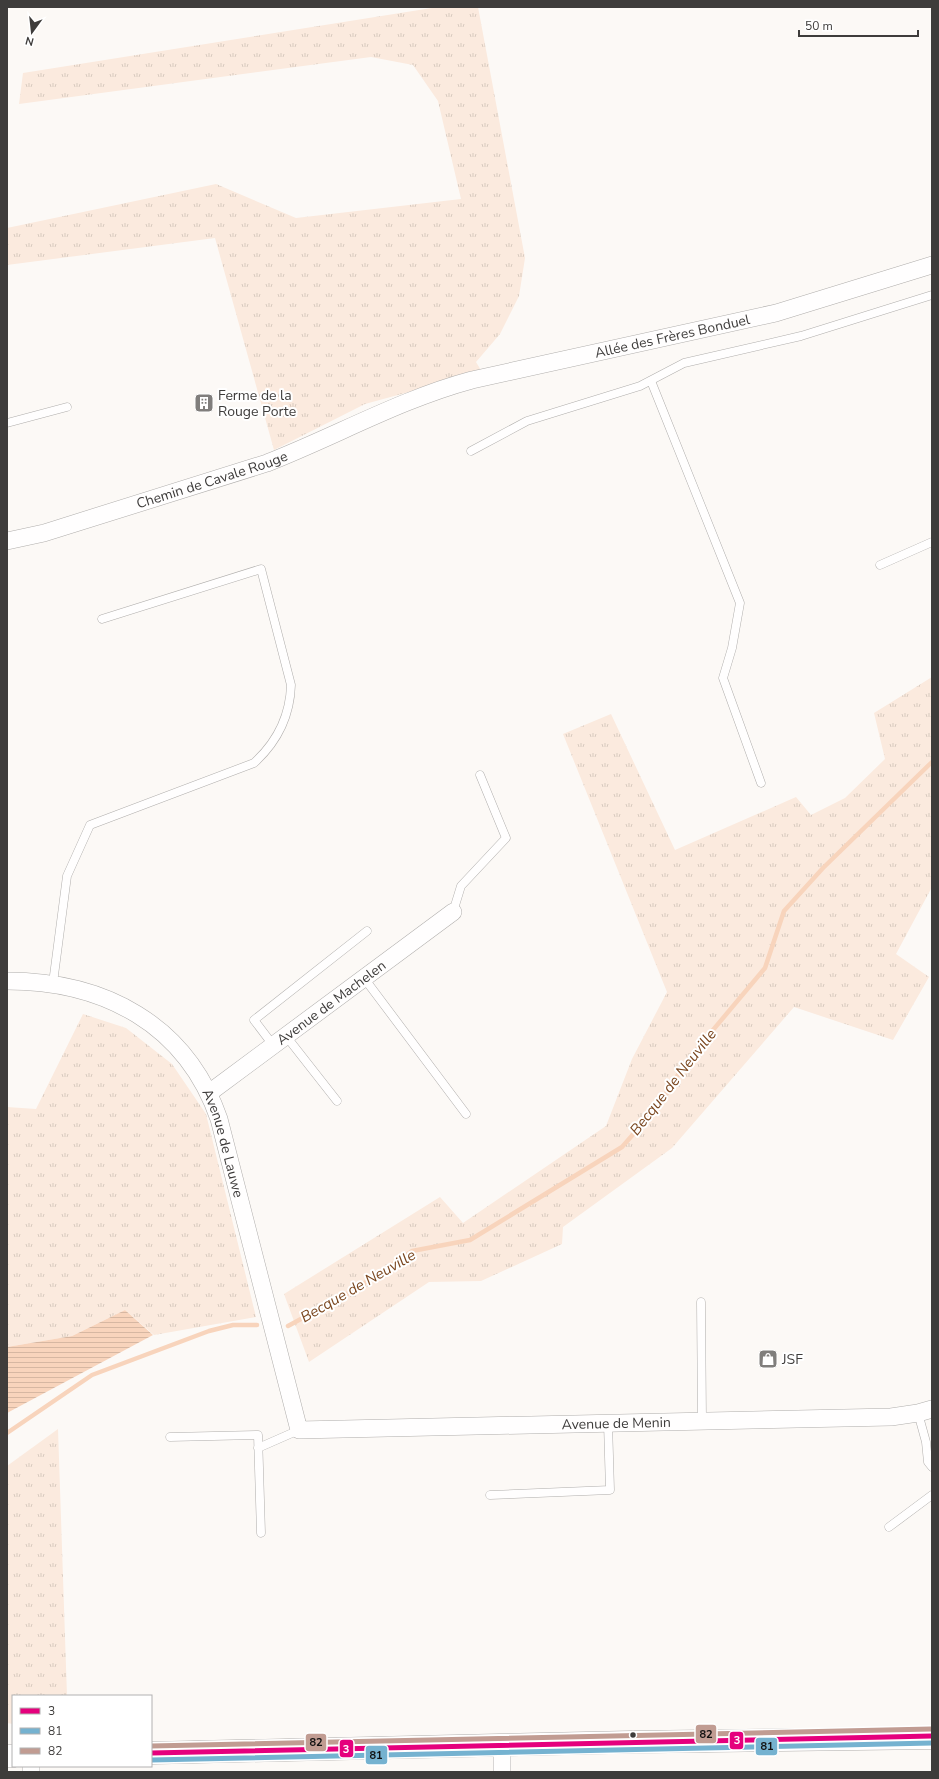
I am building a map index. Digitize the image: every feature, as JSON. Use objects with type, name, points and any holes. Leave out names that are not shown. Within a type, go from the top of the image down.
[{"type":"main road","points":[[152,1753],[929,1737]]},
{"type":"street","name":"Allée des Frères Bonduel","points":[[410,400],[472,380],[616,350],[776,313],[932,265]]},
{"type":"street","name":"Chemin de Cavale Rouge","points":[[7,541],[51,531],[267,463],[410,400]]},
{"type":"street","name":"Avenue de Machelen","points":[[209,1093],[453,912]]},
{"type":"street","name":"Avenue de Lauwe","points":[[7,981],[53,984],[80,989],[112,1000],[150,1023],[190,1063],[209,1093],[219,1119],[299,1430]]},
{"type":"street","name":"Avenue de Menin","points":[[299,1430],[891,1417],[925,1411]]},
{"type":"street","points":[[502,1745],[502,1772]]},
{"type":"lane","points":[[471,451],[526,421],[640,386],[684,364],[801,336],[932,295]]},
{"type":"lane","points":[[651,381],[740,603],[732,648],[723,678],[760,783]]},
{"type":"lane","points":[[7,423],[67,407]]},
{"type":"lane","points":[[880,565],[932,542]]},
{"type":"lane","points":[[53,984],[67,876],[90,825],[254,763],[264,754],[279,734],[286,717],[290,699],[291,685],[260,569],[102,619]]},
{"type":"lane","points":[[453,912],[461,886],[506,838],[480,775]]},
{"type":"lane","points":[[338,1101],[280,1041],[254,1020],[367,931]]},
{"type":"lane","points":[[364,978],[466,1114]]},
{"type":"lane","points":[[701,1302],[702,1422]]},
{"type":"lane","points":[[925,1411],[928,1462],[932,1467]]},
{"type":"lane","points":[[490,1495],[610,1490],[608,1423]]},
{"type":"lane","points":[[258,1448],[299,1430]]},
{"type":"lane","points":[[170,1437],[258,1435],[261,1533]]},
{"type":"lane","points":[[888,1527],[932,1495]]},
{"type":"green space","points":[[438,7],[478,7],[525,258],[519,296],[500,334],[476,362],[482,372],[365,404],[274,450],[215,238],[7,265],[7,228],[216,184],[296,218],[461,199],[438,101],[413,65],[371,57],[19,104],[23,73]]},
{"type":"green space","points":[[932,677],[932,887],[896,954],[929,977],[893,1040],[794,1007],[672,1148],[563,1227],[562,1244],[481,1281],[429,1282],[309,1362],[284,1294],[440,1197],[463,1223],[606,1126],[632,1059],[667,992],[563,734],[611,714],[675,850],[796,797],[811,815],[845,798],[885,759],[874,713]]},
{"type":"green space","points":[[83,1014],[126,1028],[172,1064],[206,1114],[256,1317],[154,1335],[125,1310],[72,1336],[7,1347],[7,1107],[36,1109]]},
{"type":"green space","points":[[58,1429],[67,1695],[12,1695],[12,1724],[7,1723],[7,1466]]},
{"type":"shaded area","points":[[125,1310],[153,1335],[7,1413],[7,1347],[72,1336]]},
{"type":"waterway","name":"Becque de Neuville","points":[[288,1326],[354,1290],[412,1251],[470,1240],[622,1147],[658,1106],[687,1061],[765,968],[784,911],[823,868],[932,762]]},
{"type":"waterway","points":[[7,1433],[92,1375],[209,1331],[233,1325],[257,1325]]},
{"type":"transit line","name":"82","points":[[152,1746],[931,1729]]},
{"type":"transit line","name":"3","points":[[152,1753],[932,1736]]},
{"type":"transit line","name":"81","points":[[152,1760],[932,1743]]},
{"type":"place","name":"Ferme de la Rouge Porte","points":[[204,403]]},
{"type":"place","name":"JSF","points":[[768,1359]]}]
